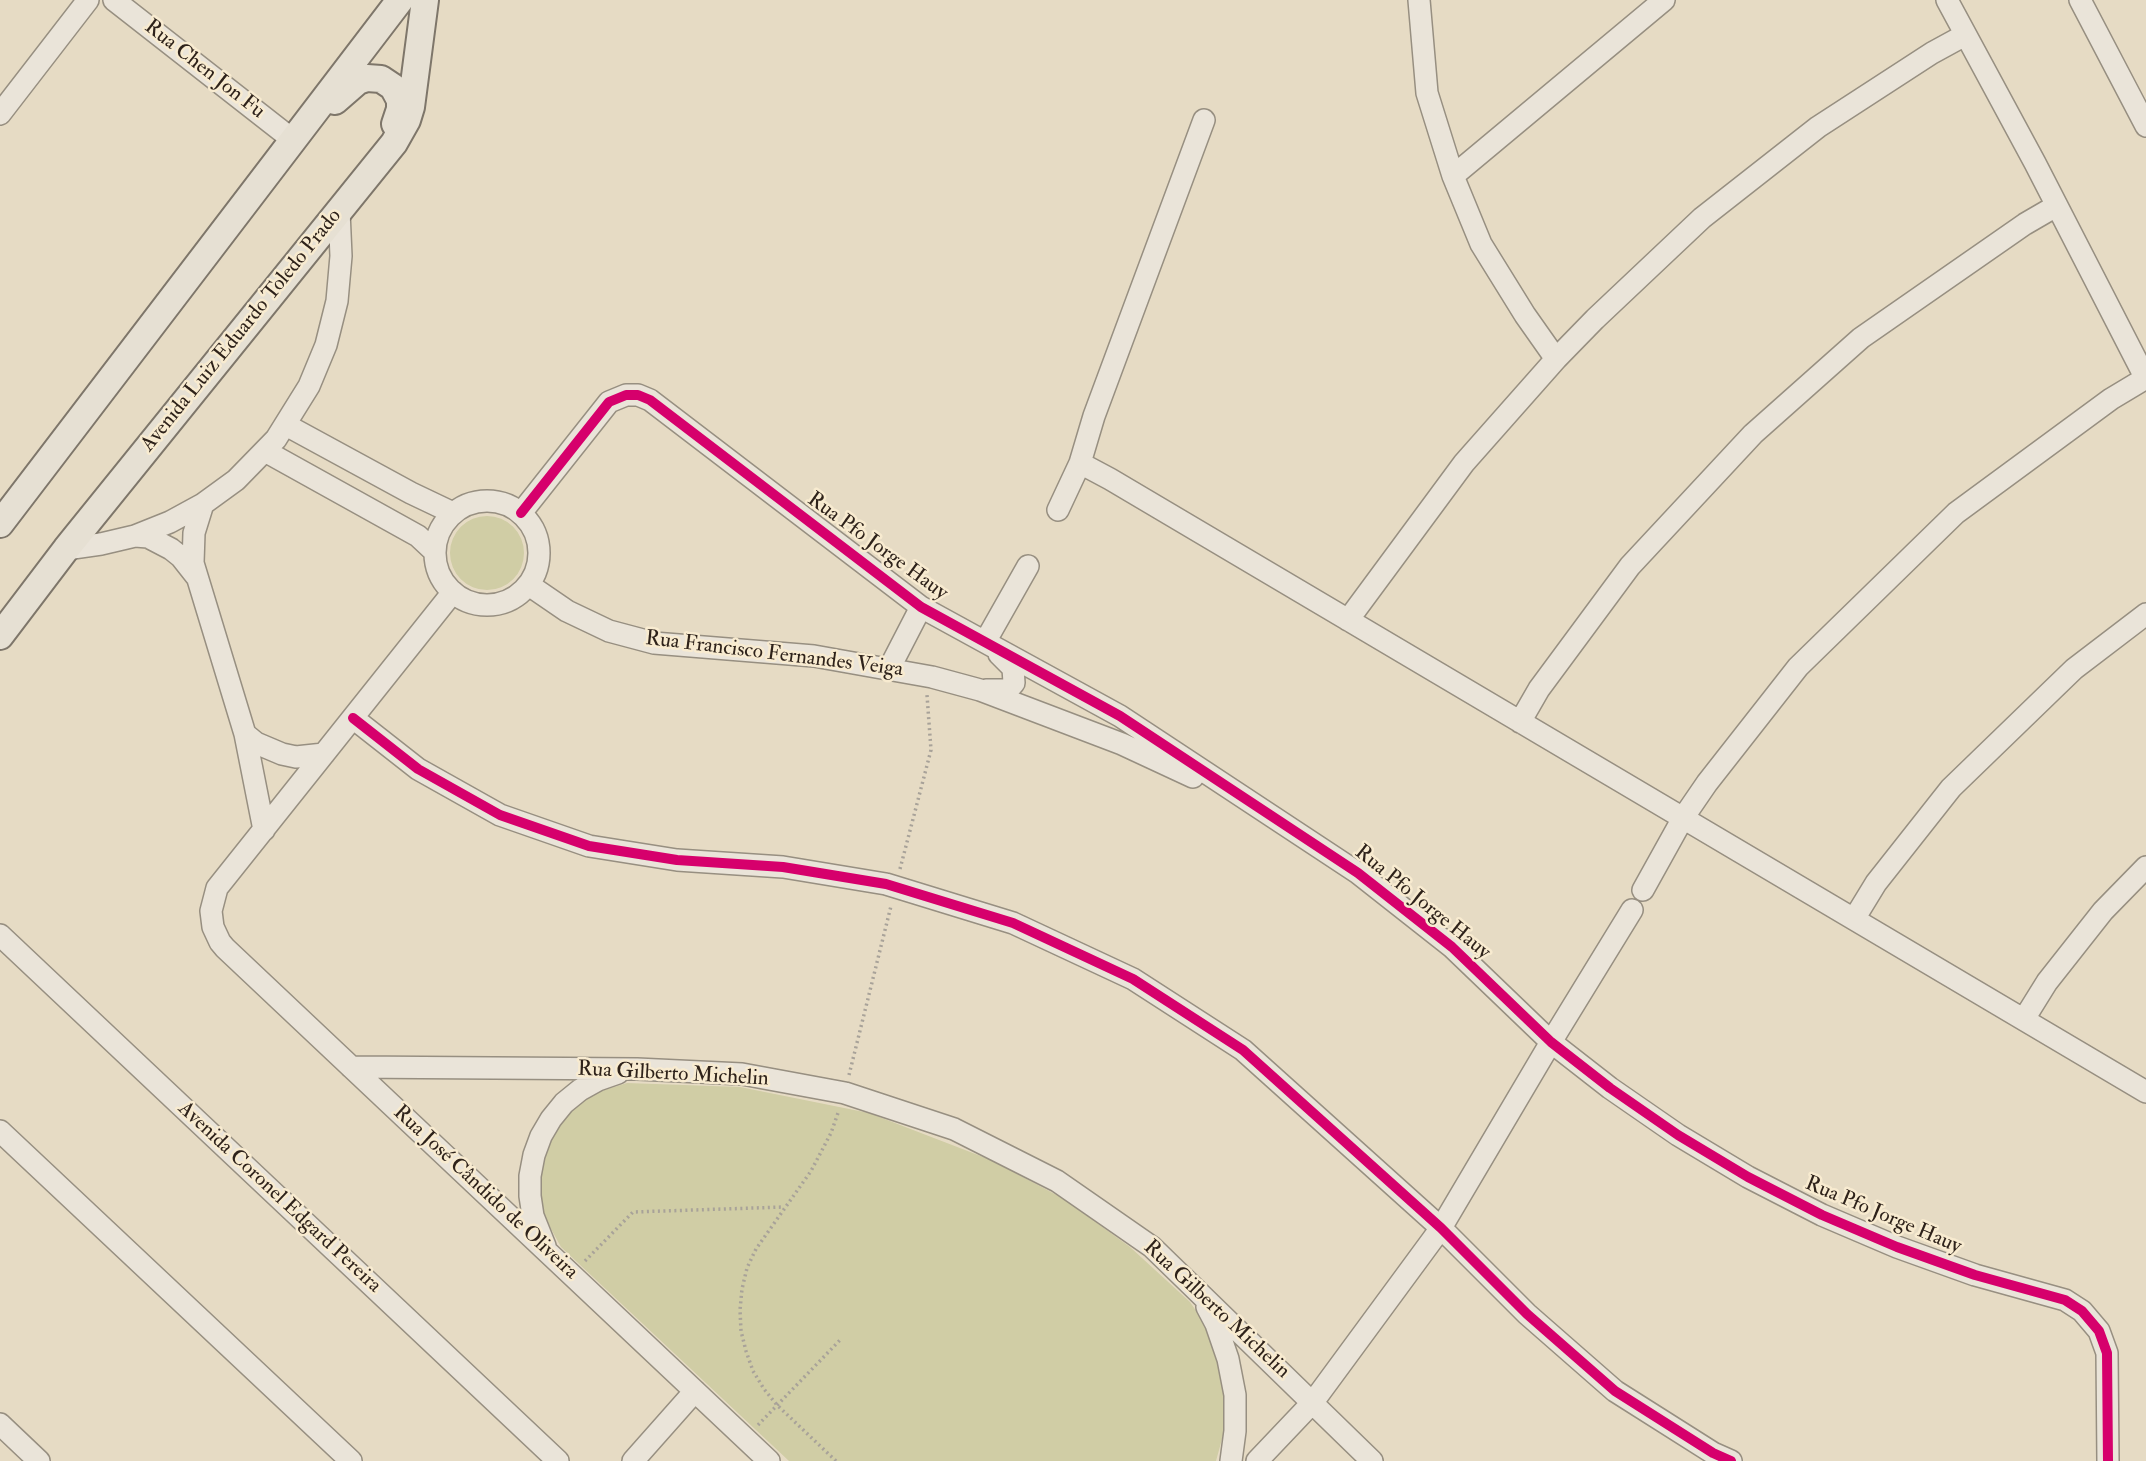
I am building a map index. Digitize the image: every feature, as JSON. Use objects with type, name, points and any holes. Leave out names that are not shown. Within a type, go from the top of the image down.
[{"type":"main road","points":[[0,524],[400,0]]},
{"type":"main road","name":"Avenida Luiz Eduardo Toledo Prado","points":[[0,636],[66,549],[401,132],[411,107],[425,0]]},
{"type":"main road","points":[[293,140],[358,81],[377,78],[393,87],[400,104],[384,155]]},
{"type":"street","points":[[0,114],[88,0]]},
{"type":"street","name":"Rua Chen Jon Fu","points":[[114,0],[293,140]]},
{"type":"street","points":[[1419,0],[1427,93],[1453,176],[1481,244],[1556,359]]},
{"type":"street","points":[[1453,176],[1664,0]]},
{"type":"street","points":[[1643,890],[1683,818],[1707,783],[1798,667],[1956,513],[2111,399],[2146,378],[1947,0]]},
{"type":"street","points":[[2080,0],[2146,126]]},
{"type":"street","points":[[1348,620],[1464,463],[1595,319],[1702,218],[1818,127],[1965,35]]},
{"type":"street","points":[[1058,510],[1080,463],[1094,416],[1204,120]]},
{"type":"street","points":[[1520,722],[1539,689],[1630,566],[1753,434],[1861,338],[2025,224],[2056,206]]},
{"type":"street","points":[[66,549],[135,536],[170,522],[203,504],[236,480],[286,425],[309,386],[327,345],[337,301],[341,256],[339,211]]},
{"type":"street","name":"Rua Pfo Jorge Hauy","points":[[521,513],[604,406],[626,395],[638,395],[650,400],[921,607],[1120,716],[1358,873],[1452,947],[1551,1042],[1678,1135],[1748,1177],[1897,1247],[1975,1275],[2065,1300],[2082,1311],[2099,1331],[2107,1353],[2108,1461]]},
{"type":"street","points":[[286,425],[453,513]]},
{"type":"street","points":[[265,451],[418,536],[435,552]]},
{"type":"street","points":[[1080,463],[2146,1092]]},
{"type":"street","points":[[344,495],[359,465]]},
{"type":"street","points":[[394,523],[411,493]]},
{"type":"street","points":[[487,501],[509,505],[521,513],[538,539],[539,555],[536,571],[519,595],[492,605],[464,600],[453,592],[443,581],[437,567],[437,537],[443,524],[453,513],[466,505],[487,501]]},
{"type":"street","points":[[203,504],[192,548],[197,578],[245,734],[264,830]]},
{"type":"street","points":[[135,536],[148,537],[171,549],[181,557],[197,578]]},
{"type":"street","points":[[980,690],[1008,690],[1015,680],[1010,663],[985,642],[1028,566]]},
{"type":"street","name":"Rua Francisco Fernandes Veiga","points":[[528,584],[567,611],[609,631],[654,643],[814,656],[932,677],[980,690],[1122,744],[1259,807]]},
{"type":"street","points":[[264,830],[453,592]]},
{"type":"street","points":[[889,669],[921,607]]},
{"type":"street","points":[[1854,919],[1877,883],[1951,788],[2074,669],[2146,614]]},
{"type":"street","points":[[353,718],[418,769],[500,815],[589,846],[677,860],[783,867],[886,884],[1013,923],[1133,979],[1243,1050],[1441,1228],[1527,1314],[1615,1391],[1713,1453],[1731,1461]]},
{"type":"street","points":[[245,734],[282,754],[296,757],[324,754]]},
{"type":"street","name":"Rua José Cândido de Oliveira","points":[[264,830],[217,888],[212,903],[211,919],[216,935],[225,948],[769,1461]]},
{"type":"street","points":[[2024,1019],[2047,982],[2103,911],[2146,867]]},
{"type":"street","points":[[1257,1461],[1313,1402],[1441,1228],[1632,911]]},
{"type":"street","name":"Avenida Coronel Edgard Pereira","points":[[0,935],[558,1461]]},
{"type":"street","name":"Rua Gilberto Michelin","points":[[351,1067],[637,1069],[742,1074],[845,1093],[954,1129],[1057,1181],[1152,1247],[1373,1461]]},
{"type":"street","points":[[549,1254],[533,1216],[530,1196],[530,1176],[541,1136],[551,1119],[580,1090],[598,1080],[637,1069]]},
{"type":"street","points":[[0,1131],[351,1461]]},
{"type":"street","points":[[1199,1293],[1216,1324],[1228,1359],[1235,1395],[1235,1431],[1231,1461]]},
{"type":"street","points":[[634,1461],[695,1391]]},
{"type":"street","points":[[0,1424],[39,1461]]},
{"type":"path","points":[[836,1461],[764,1389],[753,1371],[746,1351],[740,1310],[742,1289],[755,1249],[811,1171],[831,1133],[845,1093]]},
{"type":"path","points":[[572,1275],[633,1212],[786,1207]]},
{"type":"path","points":[[741,1434],[759,1424],[842,1338]]},
{"type":"shaded area","points":[[487,516],[501,519],[513,527],[521,539],[524,553],[521,567],[513,579],[501,587],[487,590],[473,587],[461,579],[453,567],[450,553],[453,539],[461,527],[473,519]]},
{"type":"shaded area","points":[[627,1083],[740,1087],[869,1113],[991,1160],[1064,1199],[1130,1247],[1190,1302],[1205,1324],[1216,1349],[1226,1401],[1225,1428],[1216,1461],[789,1461],[561,1247],[545,1218],[539,1186],[540,1170],[550,1138],[569,1112],[581,1101],[595,1093]]},
{"type":"cycle path","points":[[521,513],[609,402],[626,395],[638,395],[650,400],[921,607],[1120,716],[1358,873],[1452,947],[1551,1042],[1610,1088],[1678,1135],[1748,1177],[1822,1215],[1897,1247],[1975,1275],[2065,1300],[2082,1311],[2099,1331],[2107,1353],[2108,1461]]},
{"type":"cycle path","points":[[353,718],[418,769],[500,815],[589,846],[677,860],[783,867],[886,884],[1013,923],[1133,979],[1243,1050],[1441,1228],[1527,1314],[1615,1391],[1713,1453],[1731,1461]]}]
